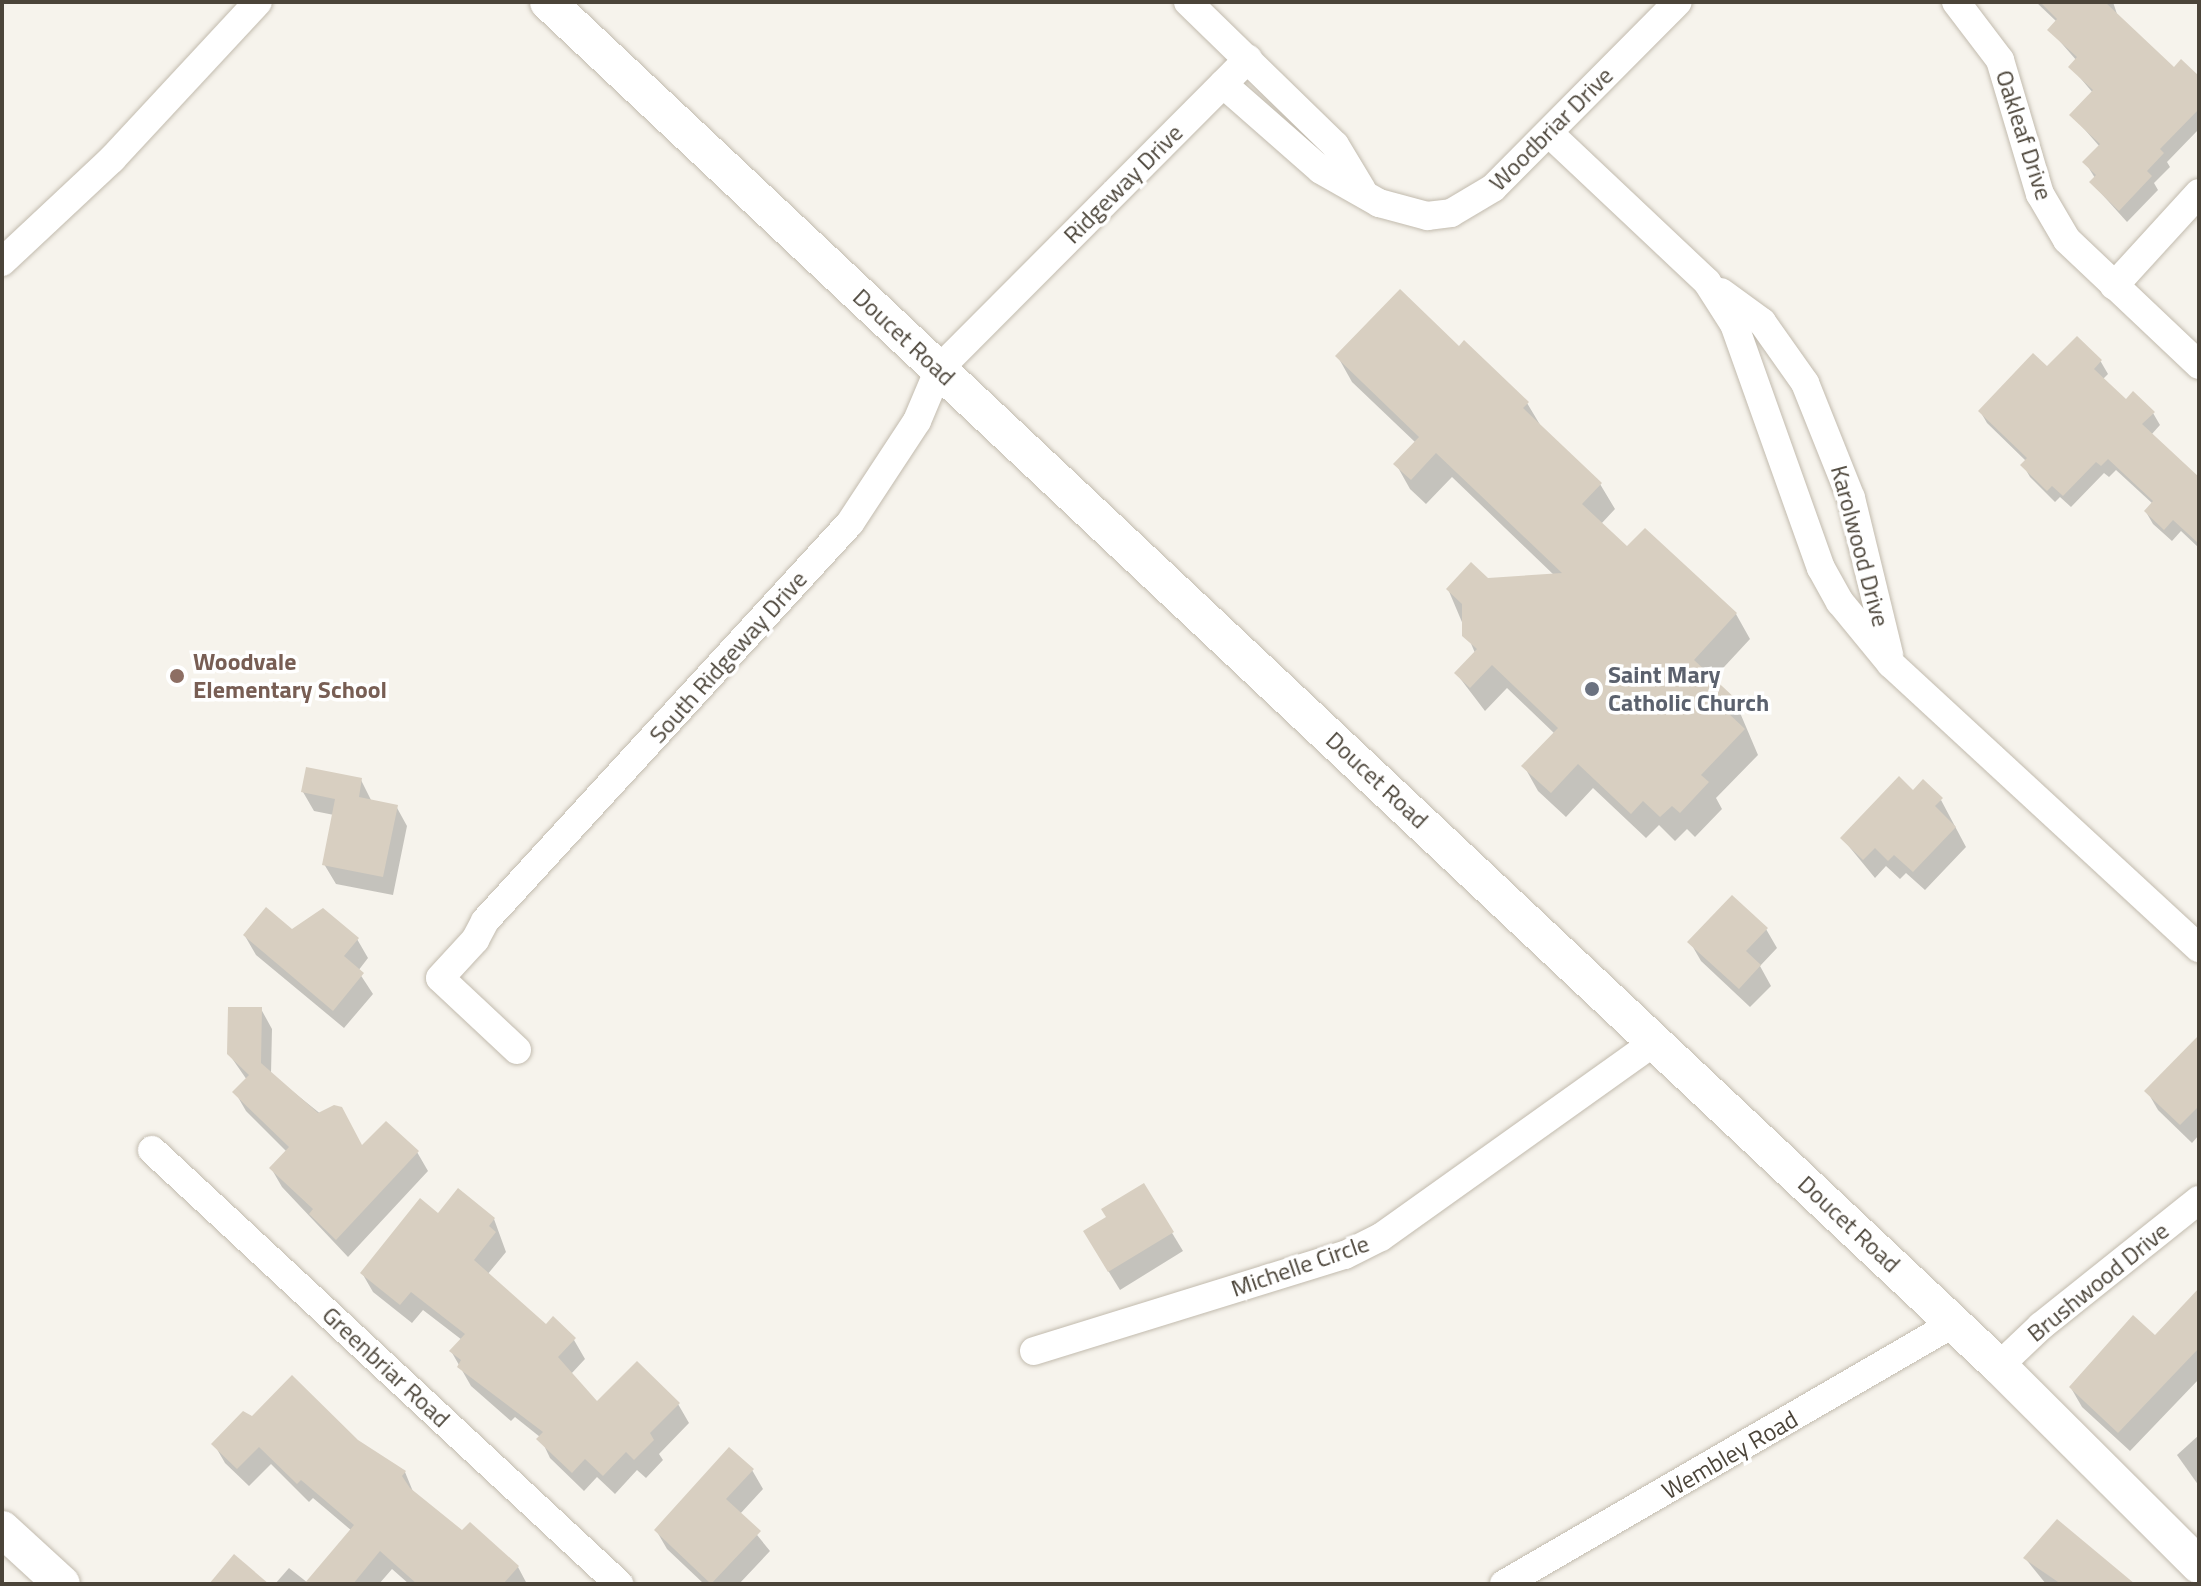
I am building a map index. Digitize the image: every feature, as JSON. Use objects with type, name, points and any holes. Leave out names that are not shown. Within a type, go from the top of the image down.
[{"type":"street","points":[[2,262],[112,159],[258,2]]},
{"type":"street","name":"Doucet Road","points":[[548,2],[1954,1323],[2199,1565]]},
{"type":"street","points":[[1188,2],[1248,59]]},
{"type":"street","name":"Woodbriar Drive","points":[[1223,84],[1321,170],[1402,212],[1451,213],[1493,188],[1678,2]]},
{"type":"street","name":"Oakleaf Drive","points":[[1956,2],[2000,60],[2035,179],[2052,217],[2067,240],[2199,365]]},
{"type":"street","name":"Ridgeway Drive","points":[[939,369],[1248,59]]},
{"type":"street","name":"Woodbriar Drive","points":[[1248,59],[1335,145],[1363,190]]},
{"type":"street","name":"Karolwood Drive","points":[[1549,133],[1707,282],[1762,322],[1805,383],[1851,498],[1891,664]]},
{"type":"street","points":[[2114,286],[2199,193]]},
{"type":"street","name":"Karolwood Drive","points":[[1707,282],[1744,344],[1821,568],[1840,602],[1891,664],[2199,948]]},
{"type":"street","name":"South Ridgeway Drive","points":[[517,1050],[440,978],[475,940],[485,921],[850,523],[917,421],[939,369]]},
{"type":"street","name":"Michelle Circle","points":[[1034,1351],[1345,1255],[1381,1237],[1656,1041]]},
{"type":"street","name":"Greenbriar Road","points":[[152,1150],[619,1584]]},
{"type":"street","name":"Brushwood Drive","points":[[1999,1366],[2199,1200]]},
{"type":"street","name":"Wembley Road","points":[[1504,1584],[1954,1323]]},
{"type":"street","points":[[2,1529],[62,1584]]},
{"type":"building","points":[[2040,2],[2105,2],[2174,67],[2181,59],[2199,76],[2199,109],[2160,149],[2164,153],[2147,171],[2152,176],[2119,211],[2089,182],[2096,175],[2082,162],[2100,144],[2069,115],[2093,90],[2068,67],[2077,57],[2047,30],[2057,19]]},
{"type":"building","points":[[1400,289],[1459,346],[1464,340],[1529,402],[1523,408],[1602,483],[1582,504],[1627,546],[1645,528],[1737,613],[1694,660],[1737,700],[1726,711],[1745,729],[1701,775],[1709,782],[1680,813],[1672,806],[1660,817],[1643,801],[1631,814],[1578,764],[1551,793],[1521,766],[1558,728],[1492,665],[1470,688],[1454,673],[1477,649],[1462,636],[1462,604],[1446,589],[1471,562],[1488,578],[1562,573],[1436,453],[1411,480],[1393,464],[1419,437],[1335,356]]},
{"type":"building","points":[[2077,336],[2102,360],[2094,369],[2126,399],[2133,391],[2155,412],[2142,424],[2199,477],[2199,544],[2173,520],[2164,530],[2144,511],[2153,501],[2108,459],[2101,466],[2096,462],[2063,496],[2052,486],[2047,491],[2020,465],[2027,458],[1978,411],[2033,353],[2047,366]]},
{"type":"building","points":[[306,767],[362,778],[359,797],[398,805],[383,877],[322,865],[335,799],[301,792]]},
{"type":"building","points":[[1899,776],[1913,790],[1923,779],[1943,798],[1935,806],[1956,827],[1913,872],[1894,855],[1888,861],[1875,848],[1863,860],[1840,838]]},
{"type":"building","points":[[1732,895],[1768,928],[1746,951],[1761,965],[1739,989],[1687,942]]},
{"type":"building","points":[[266,907],[292,929],[323,908],[359,938],[344,956],[364,973],[333,1011],[243,935]]},
{"type":"building","points":[[228,1007],[262,1007],[261,1063],[318,1113],[334,1105],[342,1107],[362,1145],[386,1121],[419,1151],[336,1240],[309,1214],[313,1209],[269,1168],[289,1147],[232,1092],[249,1075],[227,1054]]},
{"type":"building","points":[[2199,1035],[2199,1106],[2180,1125],[2144,1091]]},
{"type":"building","points":[[1144,1183],[1174,1232],[1108,1272],[1083,1231],[1106,1217],[1101,1209]]},
{"type":"building","points":[[458,1188],[495,1218],[489,1226],[496,1232],[474,1260],[546,1324],[553,1316],[576,1338],[558,1357],[597,1401],[637,1361],[680,1403],[650,1433],[654,1440],[634,1460],[626,1452],[603,1476],[585,1459],[572,1473],[536,1439],[543,1432],[457,1367],[461,1360],[449,1351],[465,1334],[411,1292],[400,1305],[360,1273],[420,1198],[438,1213]]},
{"type":"building","points":[[2199,1288],[2199,1348],[2118,1433],[2069,1387],[2133,1315],[2155,1335]]},
{"type":"building","points":[[292,1375],[358,1440],[406,1471],[402,1476],[410,1488],[462,1530],[470,1522],[519,1566],[503,1584],[417,1584],[380,1551],[353,1584],[304,1584],[354,1525],[301,1480],[297,1484],[259,1447],[237,1469],[211,1444],[243,1411],[252,1416]]},
{"type":"building","points":[[729,1447],[754,1469],[726,1499],[761,1531],[711,1584],[654,1530]]},
{"type":"building","points":[[2057,1519],[2135,1584],[2061,1584],[2023,1558]]},
{"type":"building","points":[[234,1554],[269,1584],[209,1584]]},
{"type":"place","name":"Woodvale Elementary School","points":[[177,676]]},
{"type":"place","name":"Saint Mary Catholic Church","points":[[1592,689]]}]
